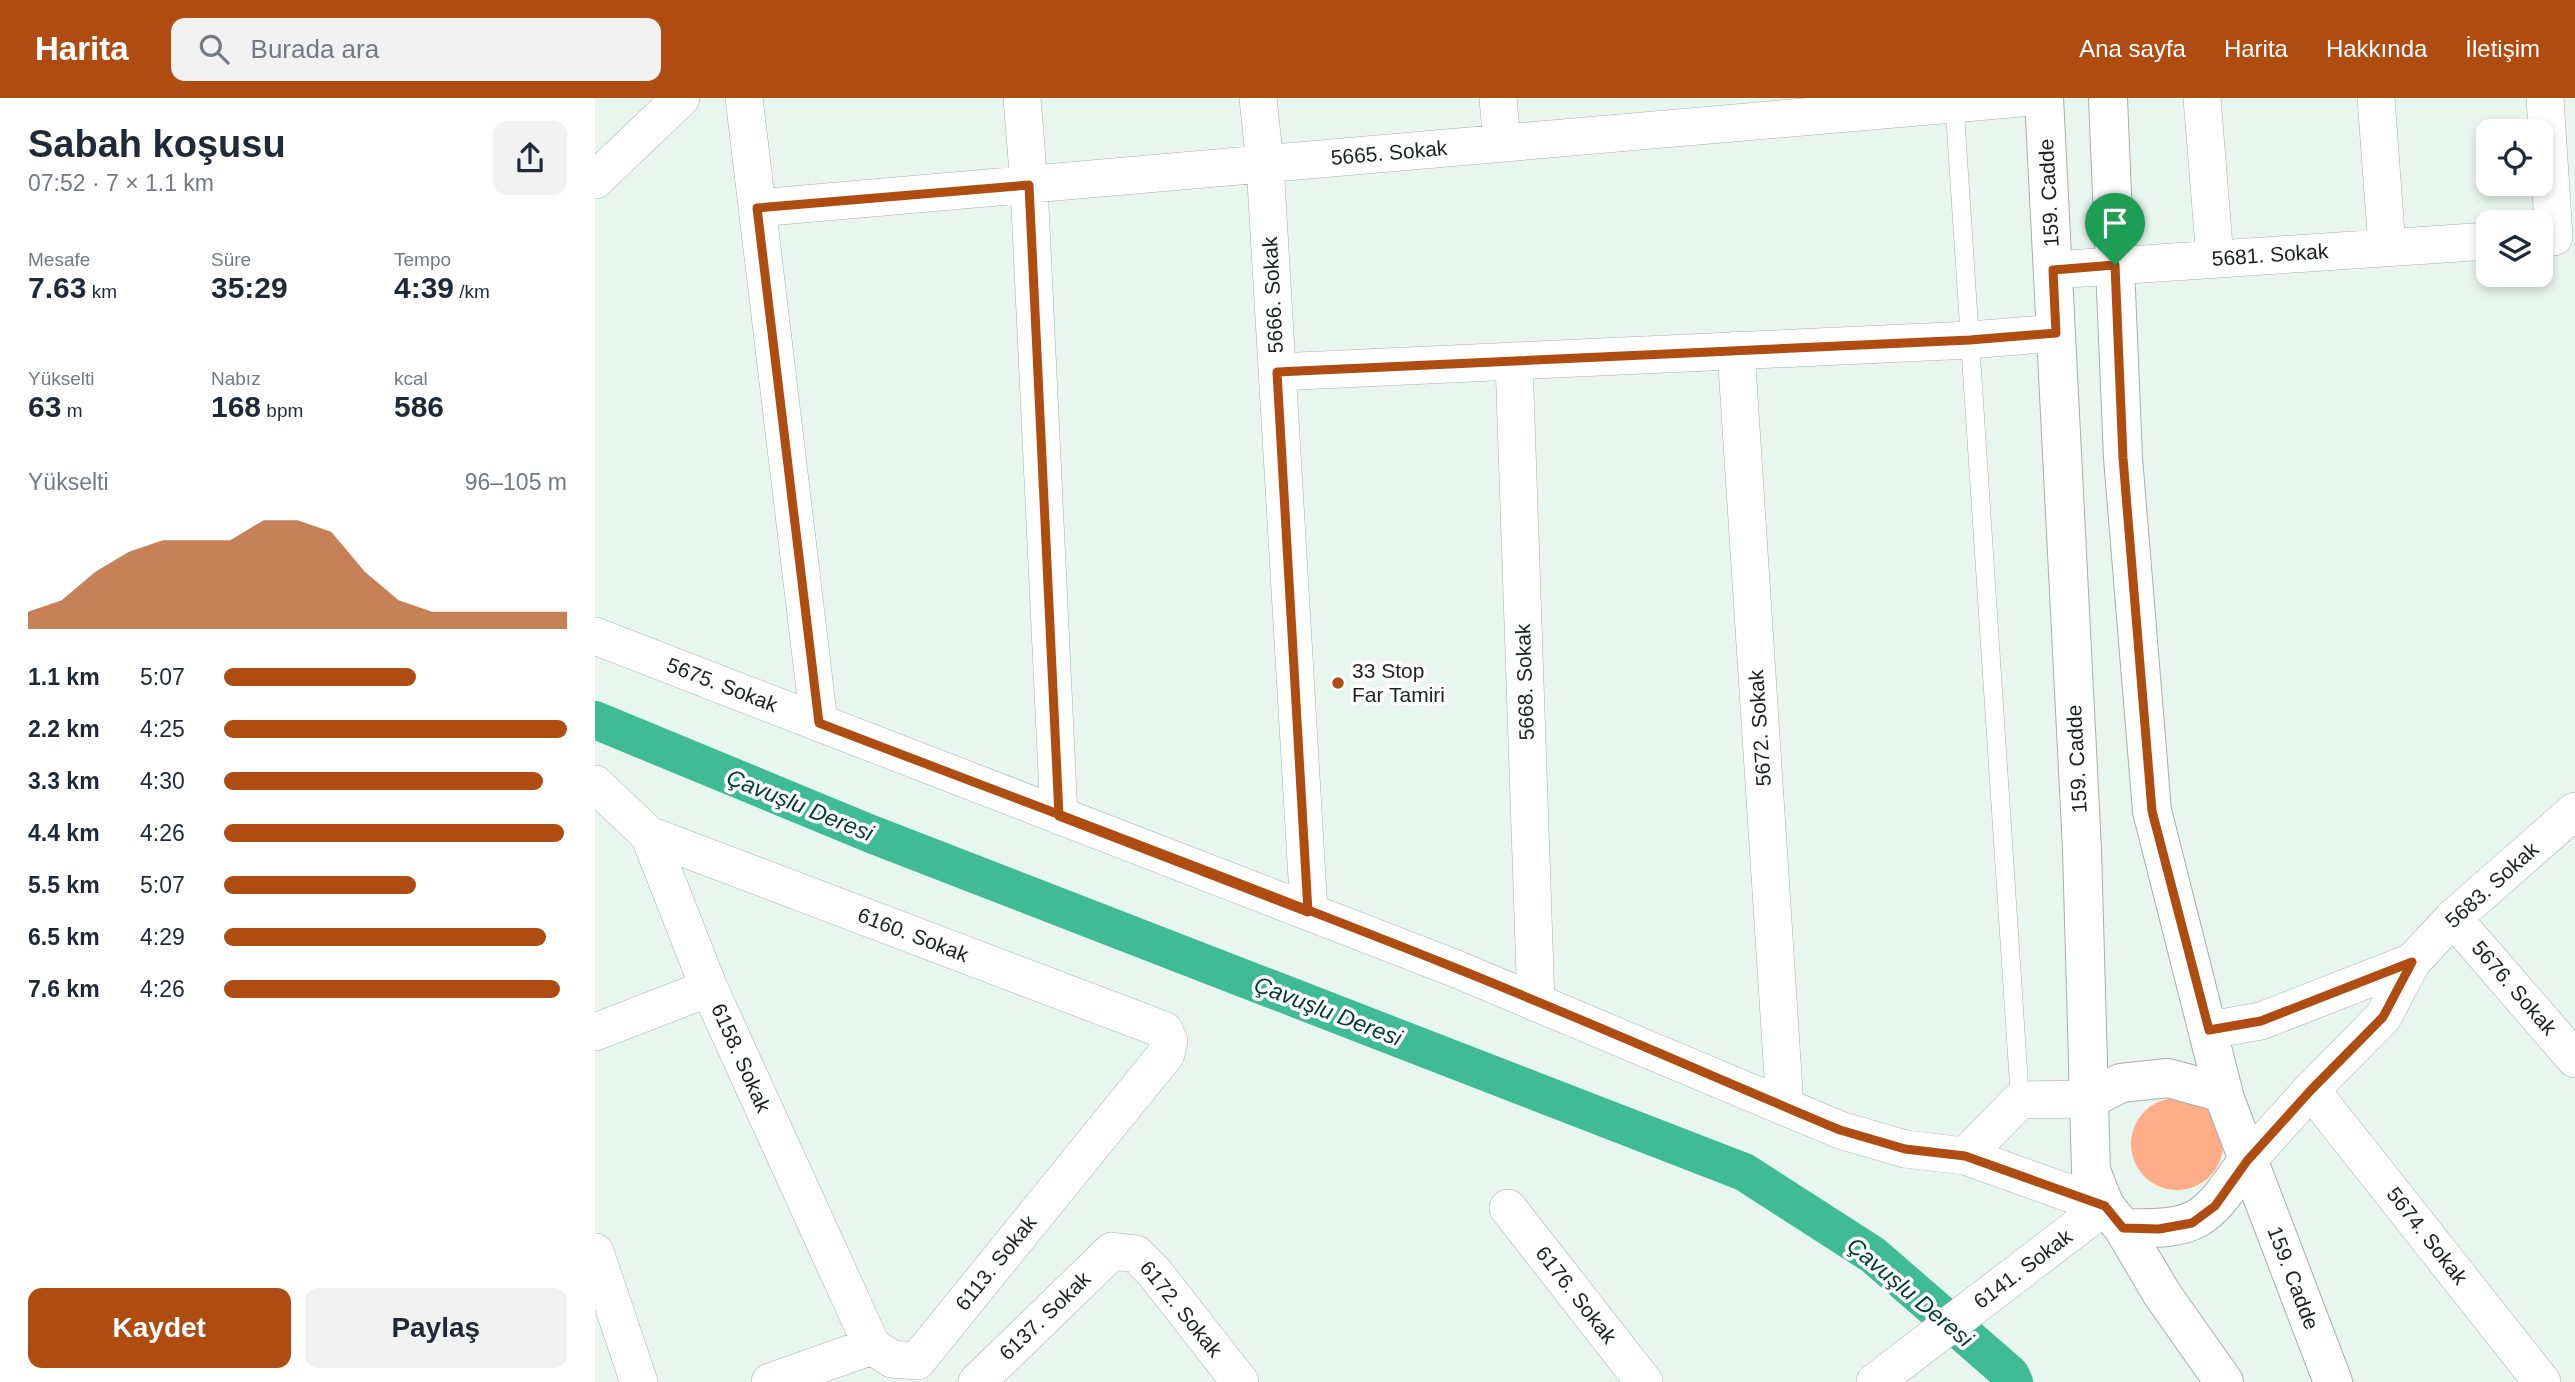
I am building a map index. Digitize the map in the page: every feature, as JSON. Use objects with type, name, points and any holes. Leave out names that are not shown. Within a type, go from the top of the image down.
[{"type":"main road","name":"159. Cadde","points":[[2044,98],[2080,821],[2091,1171],[2114,1217],[2162,1294],[2224,1382]]},
{"type":"main road","name":"159. Cadde","points":[[2108,98],[2123,458],[2152,811],[2223,1093],[2333,1382]]},
{"type":"main road","points":[[2090,1099],[2121,1083],[2168,1078],[2223,1093]]},
{"type":"main road","points":[[2114,1217],[2159,1229],[2192,1223],[2215,1206],[2247,1161]]},
{"type":"street","points":[[595,180],[681,98]]},
{"type":"street","points":[[744,98],[819,723]]},
{"type":"street","points":[[1022,98],[1029,185],[1059,816]]},
{"type":"street","name":"5666. Sokak","points":[[1258,98],[1265,164],[1308,912]]},
{"type":"street","points":[[1498,98],[1502,143]]},
{"type":"street","name":"5665. Sokak","points":[[757,208],[1502,143],[1720,111],[2021,98]]},
{"type":"street","points":[[2202,98],[2215,259]]},
{"type":"street","points":[[2377,98],[2387,247]]},
{"type":"street","points":[[2545,98],[2557,236]]},
{"type":"street","name":"5681. Sokak","points":[[2053,270],[2476,242]]},
{"type":"street","points":[[1277,372],[1970,340],[2056,333]]},
{"type":"street","name":"5672. Sokak","points":[[1736,349],[1785,1107]]},
{"type":"street","name":"5668. Sokak","points":[[1514,361],[1536,1003]]},
{"type":"street","name":"5675. Sokak","points":[[595,636],[1454,968],[1840,1130],[1905,1149],[1965,1156],[2114,1217]]},
{"type":"street","name":"6158. Sokak","points":[[595,784],[649,835],[709,988],[872,1346]]},
{"type":"street","name":"5683. Sokak","points":[[2247,1161],[2311,1090],[2383,1017],[2412,962],[2453,918],[2575,811]]},
{"type":"street","name":"6160. Sokak","points":[[649,835],[1164,1030],[1169,1041]]},
{"type":"street","name":"5676. Sokak","points":[[2453,918],[2575,1059]]},
{"type":"street","name":"5683. Sokak","points":[[2209,1030],[2261,1021],[2412,962]]},
{"type":"street","points":[[595,1032],[709,988]]},
{"type":"street","name":"6113. Sokak","points":[[872,1346],[892,1359],[917,1361],[1166,1054],[1169,1041]]},
{"type":"street","name":"5674. Sokak","points":[[2311,1090],[2542,1382]]},
{"type":"street","points":[[1965,1156],[2019,1100],[2090,1099]]},
{"type":"street","name":"6176. Sokak","points":[[1508,1209],[1644,1382]]},
{"type":"street","name":"6141. Sokak","points":[[1886,1374],[2012,1277],[2114,1217]]},
{"type":"street","name":"6137. Sokak","points":[[977,1382],[1112,1251]]},
{"type":"street","name":"6172. Sokak","points":[[1112,1251],[1136,1254],[1145,1263],[1240,1382]]},
{"type":"street","points":[[595,1252],[639,1382]]},
{"type":"street","points":[[770,1382],[872,1346]]},
{"type":"lane","points":[[1954,101],[2019,1100]]},
{"type":"shaded area","points":[[2177,1098],[2195,1102],[2209,1112],[2219,1126],[2223,1144],[2219,1162],[2209,1176],[2195,1186],[2177,1190],[2159,1186],[2145,1176],[2135,1162],[2131,1144],[2135,1126],[2145,1112],[2159,1102]]},
{"type":"waterway","name":"Çavuşlu Deresi","points":[[595,720],[871,834],[1744,1172],[1873,1255],[2010,1374],[2014,1382]]},
{"type":"place","name":"33 Stop Far Tamiri","points":[[1338,683]]},
{"type":"route","points":[[2115,265],[2053,270],[2056,333],[1970,340],[1277,372],[1308,912],[1059,816],[1029,185],[757,208],[819,723],[979,785],[1308,912],[1454,968],[1840,1130],[1905,1149],[1965,1156],[2105,1206],[2123,1228],[2159,1229],[2192,1223],[2215,1206],[2247,1161],[2311,1090],[2383,1017],[2412,962],[2261,1021],[2209,1030],[2152,811],[2123,458],[2115,265]]}]
